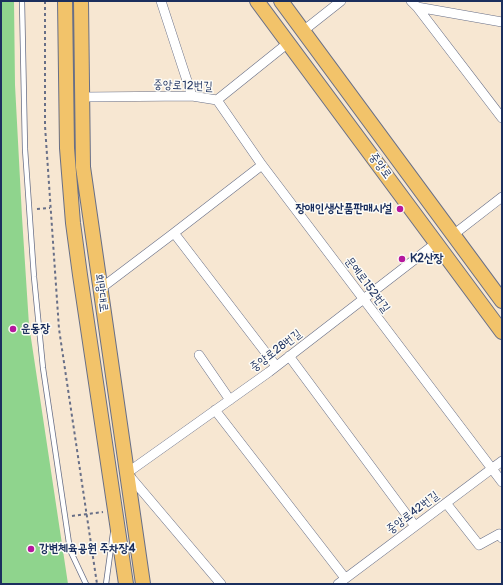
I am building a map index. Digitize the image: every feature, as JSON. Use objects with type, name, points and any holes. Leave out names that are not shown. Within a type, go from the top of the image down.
[{"type":"main road","name":"희망대로","points":[[65,1],[67,148],[74,224],[111,511],[126,584]]},
{"type":"main road","name":"희망대로","points":[[81,1],[82,167],[143,584]]},
{"type":"main road","name":"중앙로","points":[[257,1],[502,332]]},
{"type":"main road","name":"중앙로","points":[[281,1],[502,301]]},
{"type":"street","points":[[161,1],[192,96]]},
{"type":"street","points":[[303,31],[341,1]]},
{"type":"street","points":[[414,4],[502,22]]},
{"type":"street","points":[[414,4],[502,118]]},
{"type":"street","name":"중앙로12번길","points":[[82,97],[192,96],[216,100],[288,44]]},
{"type":"street","name":"문예로152번길","points":[[216,100],[262,166],[502,482]]},
{"type":"street","points":[[100,289],[262,166]]},
{"type":"street","points":[[453,235],[502,197]]},
{"type":"street","points":[[174,233],[276,366]]},
{"type":"street","name":"중앙로28번길","points":[[127,473],[276,366],[436,243]]},
{"type":"street","points":[[199,354],[230,400]]},
{"type":"street","points":[[289,356],[415,526]]},
{"type":"street","points":[[214,410],[342,581]]},
{"type":"street","name":"중앙로42번길","points":[[342,581],[502,461]]},
{"type":"street","points":[[127,473],[221,584]]},
{"type":"street","points":[[446,503],[479,545],[499,534],[502,538]]},
{"type":"lane","points":[[22,1],[25,149],[28,209],[43,368],[70,550],[86,584]]},
{"type":"lane","points":[[106,584],[111,511]]},
{"type":"path","points":[[45,1],[45,126],[59,328],[97,584]]},
{"type":"path","points":[[28,209],[50,208]]},
{"type":"path","points":[[65,516],[86,515],[111,511]]},
{"type":"green space","points":[[1,1],[14,1],[15,85],[29,325],[68,584],[1,584]]},
{"type":"place","name":"장애인생산품판매시설","points":[[400,209]]},
{"type":"place","name":"K2산장","points":[[402,259]]},
{"type":"place","name":"운동장","points":[[13,329]]},
{"type":"place","name":"강변체육공원 주차장4","points":[[31,549]]}]
